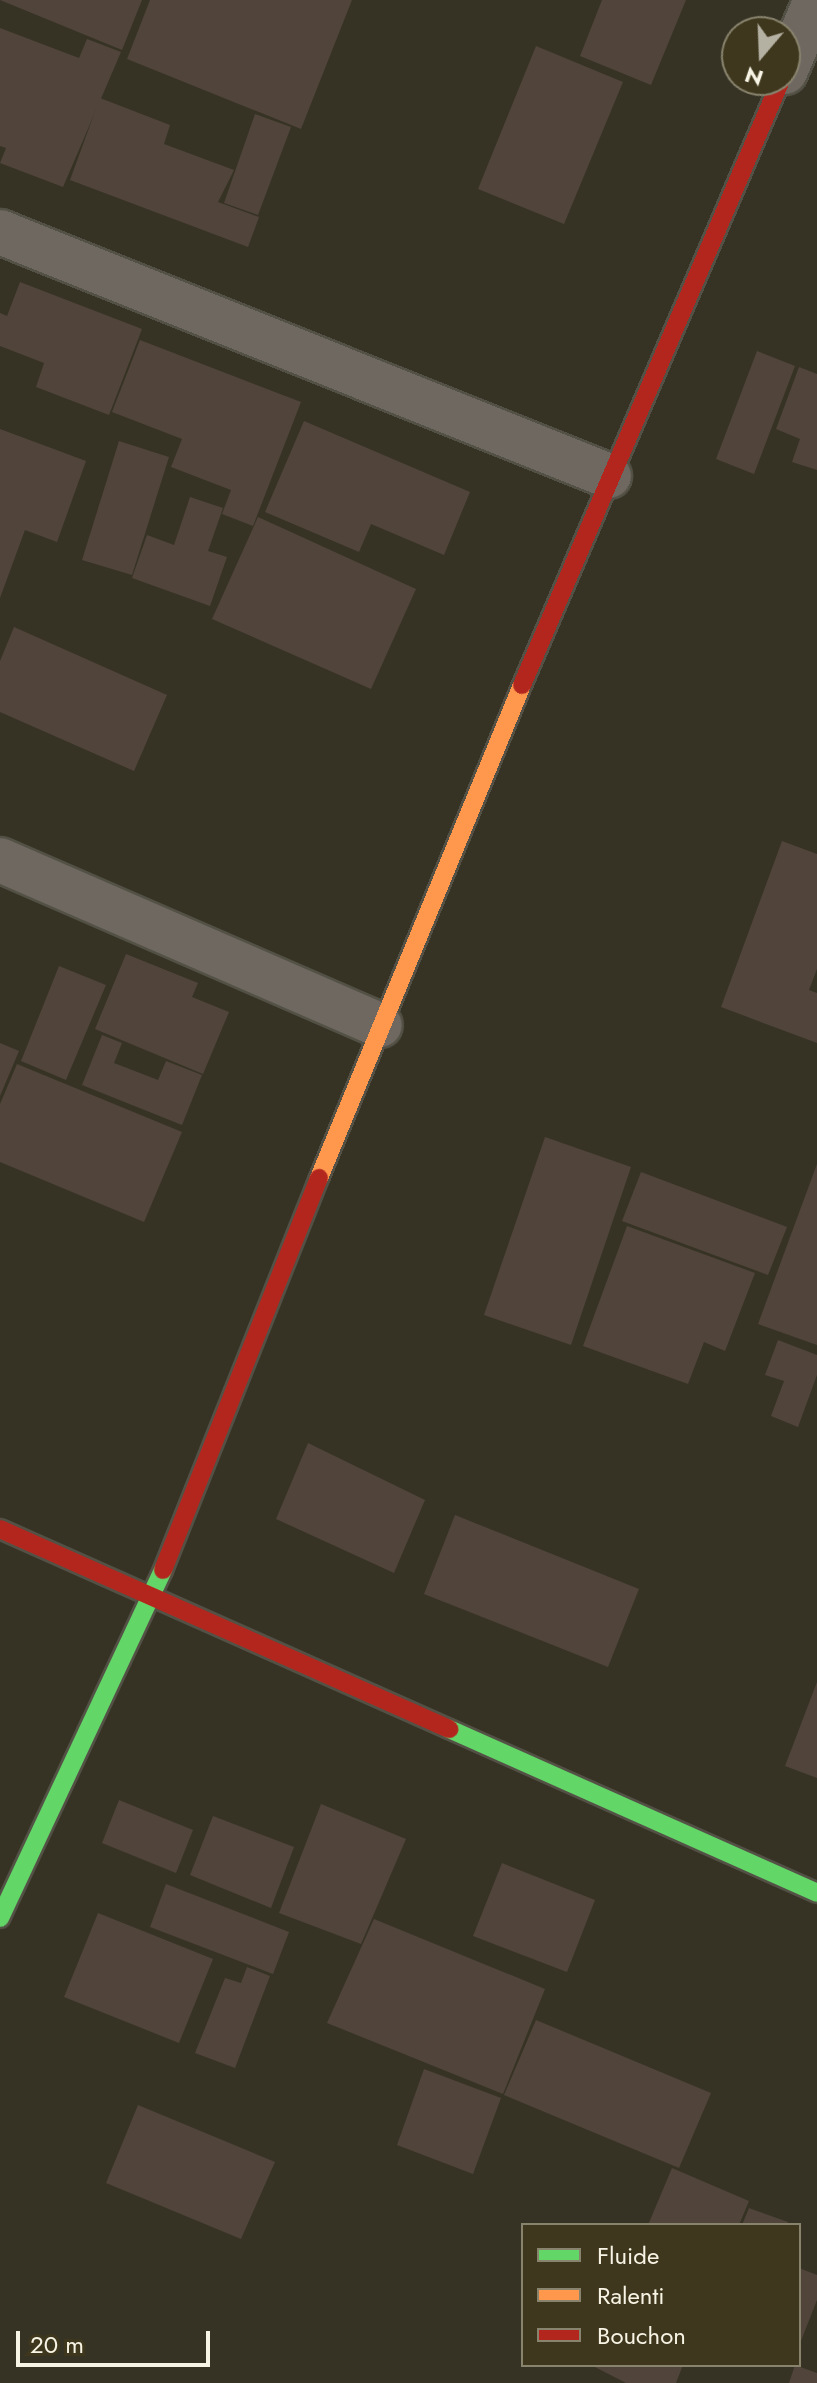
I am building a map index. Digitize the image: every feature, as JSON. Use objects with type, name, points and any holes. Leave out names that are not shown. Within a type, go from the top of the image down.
[{"type":"street","points":[[801,35],[816,0]]},
{"type":"street","points":[[0,1918],[153,1596],[380,1025],[609,476],[774,96]]},
{"type":"street","points":[[0,232],[609,476]]},
{"type":"street","points":[[0,860],[380,1025]]},
{"type":"street","points":[[0,1529],[817,1893]]},
{"type":"building","points":[[0,0],[142,0],[122,50]]},
{"type":"building","points":[[150,0],[352,0],[301,129],[127,59]]},
{"type":"building","points":[[602,0],[686,0],[651,85],[580,56]]},
{"type":"building","points":[[0,28],[79,58],[87,39],[121,52],[63,187],[0,163],[6,148],[0,146]]},
{"type":"building","points":[[536,46],[623,82],[564,224],[478,189]]},
{"type":"building","points":[[100,98],[170,125],[164,144],[234,170],[218,202],[259,217],[248,247],[70,180]]},
{"type":"building","points":[[255,114],[291,127],[258,215],[224,203]]},
{"type":"building","points":[[20,282],[142,329],[109,415],[36,387],[44,363],[0,346],[0,313],[7,316]]},
{"type":"building","points":[[140,340],[301,402],[253,526],[222,514],[231,490],[171,467],[182,439],[112,412]]},
{"type":"building","points":[[757,351],[795,366],[754,474],[716,459]]},
{"type":"building","points":[[799,367],[817,374],[817,470],[792,462],[800,439],[776,429]]},
{"type":"building","points":[[304,421],[470,492],[444,555],[371,524],[359,552],[265,512]]},
{"type":"building","points":[[0,429],[86,461],[57,542],[25,530],[0,598]]},
{"type":"building","points":[[119,441],[169,457],[132,575],[82,560]]},
{"type":"building","points":[[190,497],[223,508],[208,551],[227,557],[210,606],[132,578],[147,535],[174,545]]},
{"type":"building","points":[[258,517],[416,589],[371,689],[212,619]]},
{"type":"building","points":[[14,627],[167,695],[134,771],[0,712],[0,661]]},
{"type":"building","points":[[782,841],[817,854],[817,969],[809,990],[817,993],[817,1043],[721,1007]]},
{"type":"building","points":[[126,954],[198,983],[192,997],[229,1012],[203,1074],[95,1029]]},
{"type":"building","points":[[59,966],[106,985],[66,1080],[21,1061]]},
{"type":"building","points":[[102,1035],[122,1043],[114,1063],[158,1080],[166,1061],[202,1075],[182,1125],[82,1085]]},
{"type":"building","points":[[0,1043],[19,1051],[0,1096]]},
{"type":"building","points":[[17,1064],[182,1132],[144,1222],[0,1162],[0,1104]]},
{"type":"building","points":[[545,1137],[631,1167],[571,1345],[484,1315]]},
{"type":"building","points":[[817,1164],[817,1345],[758,1324]]},
{"type":"building","points":[[641,1172],[787,1227],[768,1275],[622,1221]]},
{"type":"building","points":[[627,1226],[755,1273],[725,1351],[704,1342],[688,1384],[583,1346]]},
{"type":"building","points":[[778,1340],[817,1355],[817,1375],[798,1427],[771,1416],[784,1381],[765,1375]]},
{"type":"building","points":[[308,1443],[425,1500],[394,1573],[276,1519]]},
{"type":"building","points":[[455,1515],[639,1589],[608,1667],[424,1594]]},
{"type":"building","points":[[817,1682],[817,1778],[785,1766]]},
{"type":"building","points":[[119,1800],[193,1830],[176,1873],[102,1843]]},
{"type":"building","points":[[321,1804],[406,1839],[361,1944],[279,1913]]},
{"type":"building","points":[[213,1816],[294,1847],[271,1908],[190,1875]]},
{"type":"building","points":[[502,1863],[595,1900],[567,1972],[473,1936]]},
{"type":"building","points":[[166,1884],[289,1932],[273,1974],[150,1927]]},
{"type":"building","points":[[98,1913],[213,1959],[179,2043],[64,1997]]},
{"type":"building","points":[[374,1919],[545,1989],[503,2094],[327,2023]]},
{"type":"building","points":[[247,1967],[270,1976],[235,2068],[195,2053],[225,1978],[241,1983]]},
{"type":"building","points":[[536,2020],[711,2093],[679,2168],[504,2095]]},
{"type":"building","points":[[424,2069],[501,2098],[473,2174],[397,2145]]},
{"type":"building","points":[[138,2105],[275,2162],[241,2239],[106,2183]]},
{"type":"building","points":[[672,2168],[749,2201],[740,2223],[649,2223]]},
{"type":"building","points":[[749,2208],[788,2222],[788,2223],[743,2223]]},
{"type":"building","points":[[801,2269],[817,2275],[817,2300],[801,2341]]},
{"type":"building","points":[[595,2367],[682,2367],[676,2383],[626,2383]]},
{"type":"building","points":[[794,2367],[817,2373],[817,2383],[789,2383]]},
{"type":"traffic: fast","points":[[0,1918],[163,1570]]},
{"type":"traffic: fast","points":[[449,1729],[817,1893]]},
{"type":"traffic: slow","points":[[319,1178],[522,685]]},
{"type":"traffic: jam","points":[[522,685],[774,96]]},
{"type":"traffic: jam","points":[[163,1570],[319,1178]]},
{"type":"traffic: jam","points":[[0,1529],[449,1729]]}]
